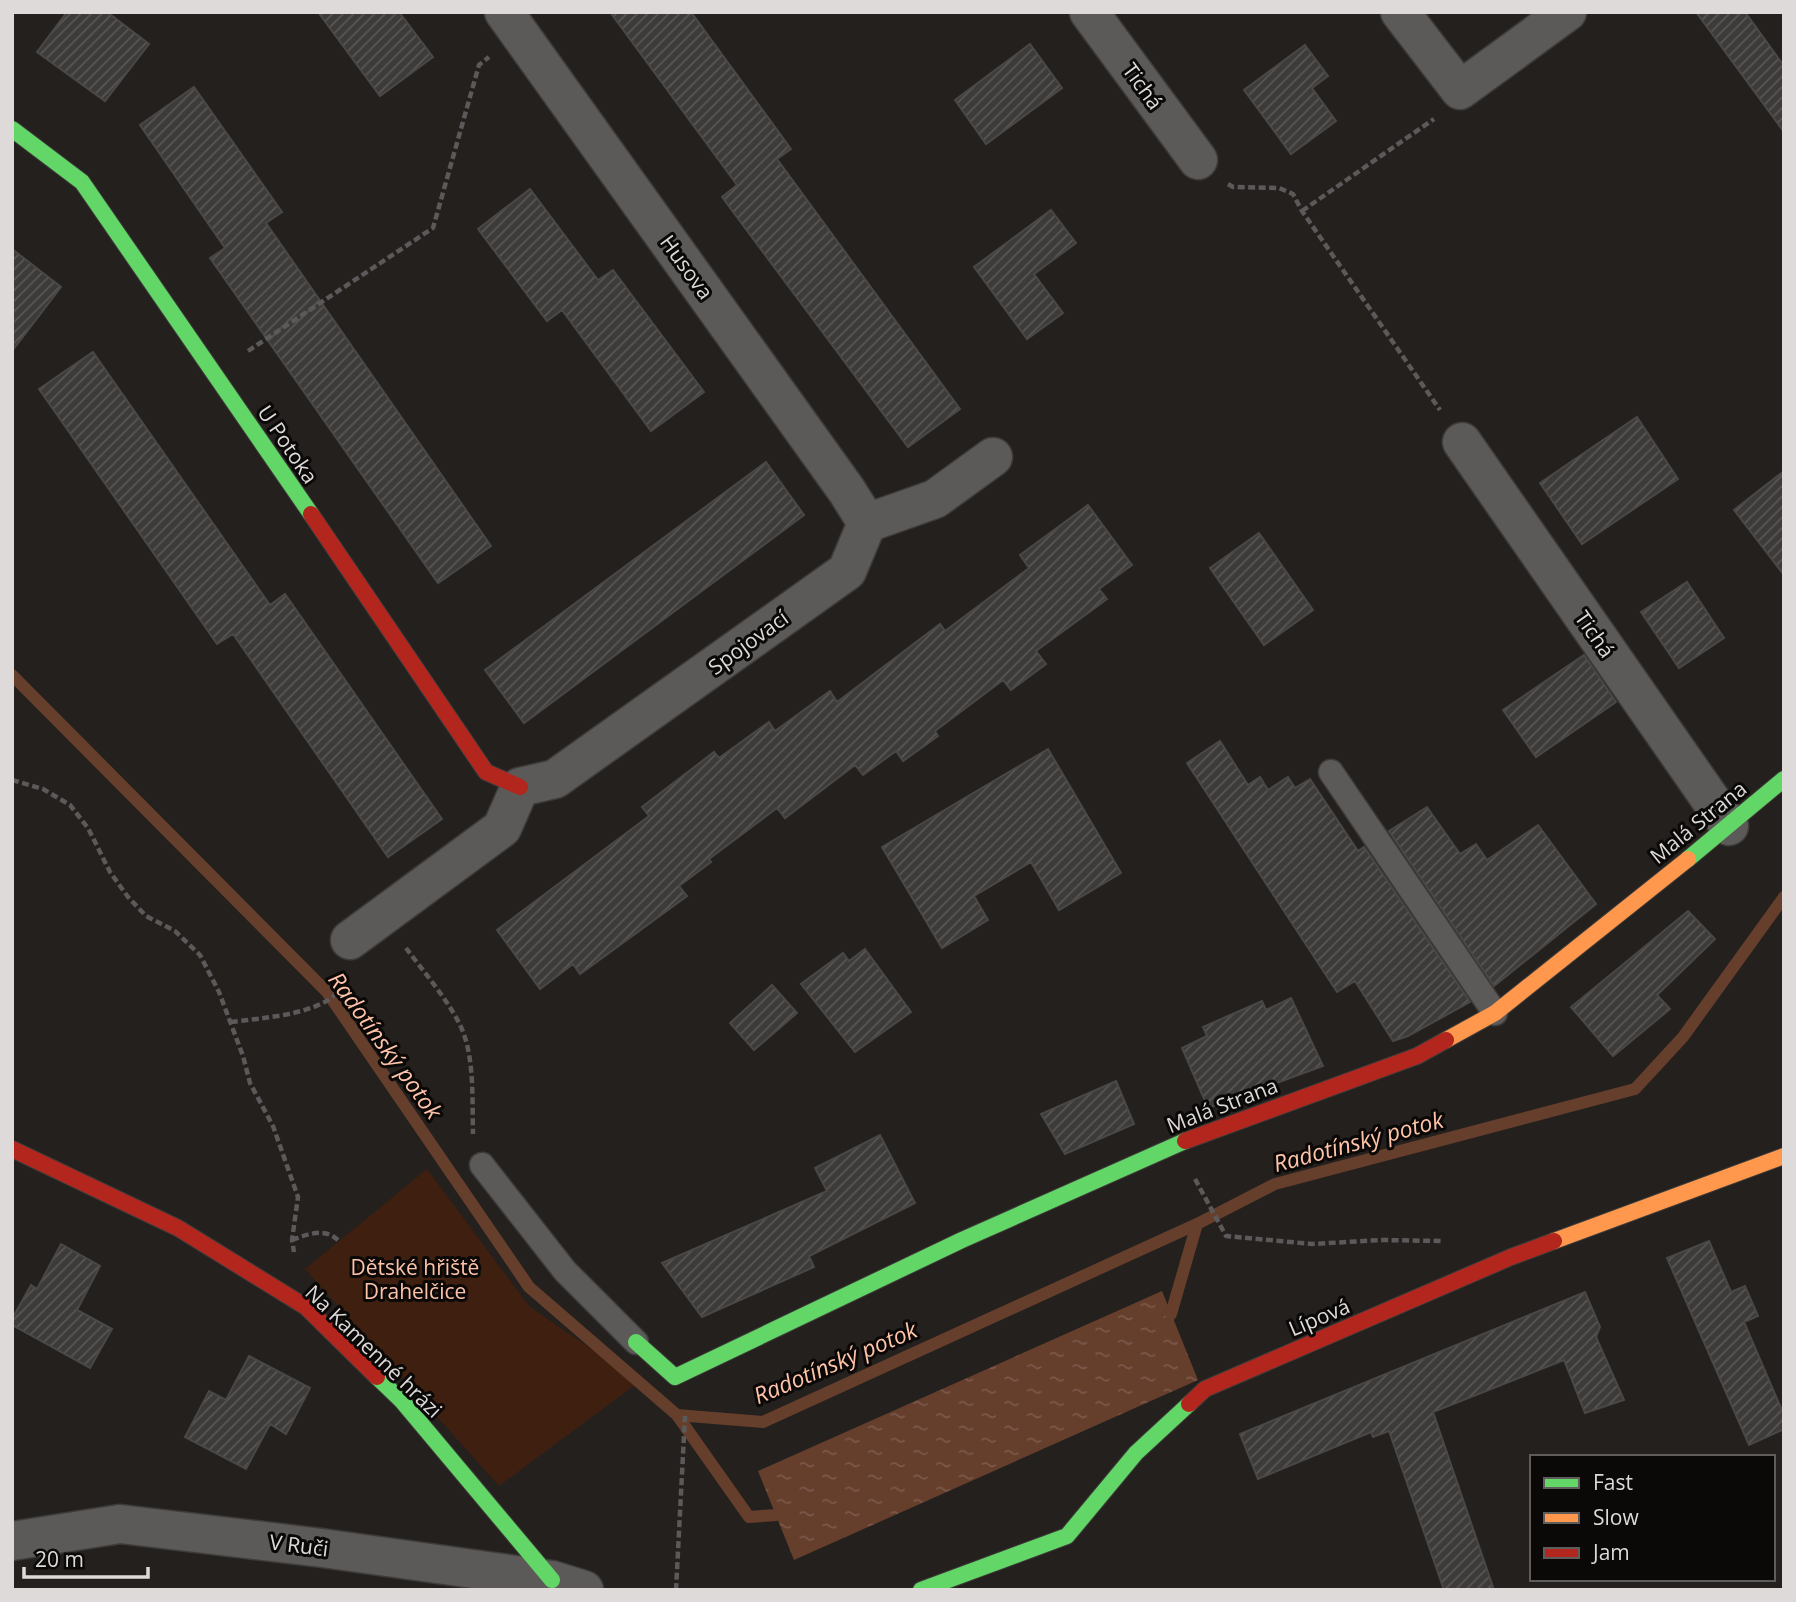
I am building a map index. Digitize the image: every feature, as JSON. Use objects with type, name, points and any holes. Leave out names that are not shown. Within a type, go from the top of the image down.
[{"type":"street","name":"Tichá","points":[[1089,12],[1198,160]]},
{"type":"street","points":[[1400,12],[1460,90],[1567,12]]},
{"type":"street","name":"Husova","points":[[512,22],[867,523]]},
{"type":"street","name":"U Potoka","points":[[12,129],[82,182],[486,772],[520,787]]},
{"type":"street","name":"Tichá","points":[[1462,442],[1729,826]]},
{"type":"street","points":[[867,523],[935,499],[993,457]]},
{"type":"street","name":"Spojovací","points":[[520,787],[555,779],[847,571],[867,523]]},
{"type":"street","name":"Malá Strana","points":[[636,1342],[675,1377],[962,1240],[1180,1142],[1417,1056],[1495,1013],[1784,779]]},
{"type":"street","points":[[350,940],[502,828],[520,787]]},
{"type":"street","name":"Na Kamenné hrázi","points":[[12,1149],[178,1228],[306,1307],[402,1401],[568,1585]]},
{"type":"street","name":"Lípová","points":[[921,1590],[1067,1536],[1136,1453],[1205,1389],[1511,1257],[1784,1156]]},
{"type":"street","name":"V Ruči","points":[[12,1541],[120,1524],[322,1548],[568,1585]]},
{"type":"lane","points":[[1331,772],[1495,1013]]},
{"type":"lane","points":[[482,1165],[565,1271],[636,1342]]},
{"type":"path","points":[[215,373],[433,228],[479,65],[512,22]]},
{"type":"path","points":[[1302,211],[1438,117],[1460,90]]},
{"type":"path","points":[[1198,160],[1213,177],[1233,187],[1279,188],[1293,194],[1302,211],[1462,442]]},
{"type":"path","points":[[12,780],[43,789],[70,805],[88,828],[110,872],[128,897],[146,916],[175,931],[200,955],[219,992],[250,1083],[273,1126],[298,1197],[292,1240],[306,1307]]},
{"type":"path","points":[[383,916],[461,1026],[468,1052],[474,1142],[482,1165]]},
{"type":"path","points":[[231,1023],[287,1015],[321,1004],[339,992]]},
{"type":"path","points":[[1196,1182],[1226,1236],[1312,1244],[1381,1240],[1446,1241]]},
{"type":"path","points":[[292,1240],[311,1233],[322,1233],[333,1235],[339,1241]]},
{"type":"path","points":[[677,1590],[685,1416]]},
{"type":"green space","name":"Dětské hřiště Drahelčice","points":[[427,1169],[529,1306],[639,1382],[499,1486],[305,1269]]},
{"type":"water","points":[[1162,1291],[1198,1380],[794,1560],[758,1471]]},
{"type":"building","points":[[67,12],[107,12],[149,44],[105,101],[37,52]]},
{"type":"building","points":[[318,12],[399,12],[433,57],[380,96]]},
{"type":"building","points":[[610,12],[691,12],[791,149],[777,159],[960,409],[908,447],[722,197],[737,185]]},
{"type":"building","points":[[1696,12],[1745,12],[1784,66],[1784,132]]},
{"type":"building","points":[[1030,44],[1062,88],[986,144],[955,100]]},
{"type":"building","points":[[1305,45],[1328,76],[1312,88],[1336,121],[1291,154],[1244,90]]},
{"type":"building","points":[[194,87],[282,212],[266,223],[491,546],[438,583],[210,258],[225,248],[140,125]]},
{"type":"building","points":[[530,189],[598,280],[613,270],[704,392],[651,431],[562,310],[547,321],[478,229]]},
{"type":"building","points":[[1051,210],[1076,243],[1034,274],[1063,313],[1027,339],[974,267]]},
{"type":"building","points":[[12,249],[61,287],[12,351]]},
{"type":"building","points":[[93,352],[270,605],[285,594],[442,819],[388,857],[233,634],[217,644],[39,389]]},
{"type":"building","points":[[1637,417],[1678,479],[1582,544],[1540,483]]},
{"type":"building","points":[[766,462],[804,515],[524,723],[485,670]]},
{"type":"building","points":[[1784,471],[1784,575],[1734,510]]},
{"type":"building","points":[[1088,505],[1132,565],[1099,589],[1107,599],[1036,651],[1046,664],[1011,690],[1003,680],[935,731],[938,736],[903,761],[896,751],[863,775],[855,765],[785,818],[777,808],[709,859],[711,862],[679,886],[687,896],[580,974],[573,964],[540,989],[497,930],[649,816],[642,807],[714,752],[719,758],[769,722],[775,731],[830,691],[837,702],[940,624],[945,631],[1029,568],[1020,555]]},
{"type":"building","points":[[1259,533],[1313,610],[1264,645],[1210,568]]},
{"type":"building","points":[[1687,582],[1724,638],[1679,668],[1641,612]]},
{"type":"building","points":[[1584,655],[1616,702],[1536,757],[1503,710]]},
{"type":"building","points":[[1220,741],[1248,785],[1260,777],[1268,790],[1288,777],[1295,788],[1310,779],[1358,851],[1364,847],[1470,1002],[1408,1036],[1393,1041],[1355,981],[1337,992],[1187,763]]},
{"type":"building","points":[[1048,749],[1121,873],[1059,910],[1031,862],[974,896],[988,920],[942,948],[882,847]]},
{"type":"building","points":[[1427,807],[1460,854],[1476,844],[1487,860],[1538,825],[1596,904],[1494,986],[1389,831]]},
{"type":"building","points":[[1688,911],[1715,939],[1657,995],[1670,1009],[1613,1056],[1571,1007]]},
{"type":"building","points":[[865,949],[911,1012],[855,1052],[801,984],[843,953],[849,961]]},
{"type":"building","points":[[772,985],[797,1013],[754,1050],[730,1023]]},
{"type":"building","points":[[1291,998],[1323,1066],[1208,1108],[1182,1048],[1207,1036],[1203,1027],[1262,1001],[1266,1010]]},
{"type":"building","points":[[1116,1081],[1134,1124],[1065,1154],[1041,1114]]},
{"type":"building","points":[[880,1135],[915,1203],[809,1256],[814,1267],[702,1317],[662,1263],[827,1191],[815,1168]]},
{"type":"building","points":[[1709,1241],[1731,1292],[1745,1286],[1758,1316],[1744,1322],[1784,1415],[1784,1429],[1749,1445],[1667,1258]]},
{"type":"building","points":[[61,1244],[100,1266],[77,1310],[112,1329],[90,1368],[12,1325],[12,1319],[31,1285],[37,1289]]},
{"type":"building","points":[[1585,1292],[1600,1327],[1596,1337],[1624,1400],[1585,1413],[1564,1360],[1433,1412],[1494,1590],[1444,1590],[1389,1431],[1373,1437],[1371,1432],[1258,1479],[1240,1434]]},
{"type":"building","points":[[249,1356],[310,1388],[286,1434],[270,1424],[246,1469],[185,1437],[209,1391],[226,1400]]},
{"type":"waterway","name":"Radotínský potok","points":[[12,675],[327,992],[529,1287],[677,1415],[763,1422],[1197,1224],[1275,1184],[1635,1089],[1683,1037],[1784,897]]},
{"type":"waterway","points":[[1171,1314],[1197,1224]]},
{"type":"waterway","points":[[677,1415],[749,1517],[776,1515]]},
{"type":"traffic: fast","points":[[12,129],[82,182],[311,514]]},
{"type":"traffic: fast","points":[[1688,859],[1784,779]]},
{"type":"traffic: fast","points":[[636,1342],[675,1377],[962,1240],[1185,1141]]},
{"type":"traffic: fast","points":[[377,1377],[402,1401],[552,1580]]},
{"type":"traffic: fast","points":[[921,1590],[1067,1536],[1136,1453],[1189,1404]]},
{"type":"traffic: slow","points":[[1446,1040],[1495,1013],[1688,859]]},
{"type":"traffic: slow","points":[[1554,1241],[1784,1156]]},
{"type":"traffic: jam","points":[[311,514],[486,772],[520,787]]},
{"type":"traffic: jam","points":[[1185,1141],[1417,1056],[1446,1040]]},
{"type":"traffic: jam","points":[[12,1149],[178,1228],[306,1307],[377,1377]]},
{"type":"traffic: jam","points":[[1189,1404],[1205,1389],[1554,1241]]}]
